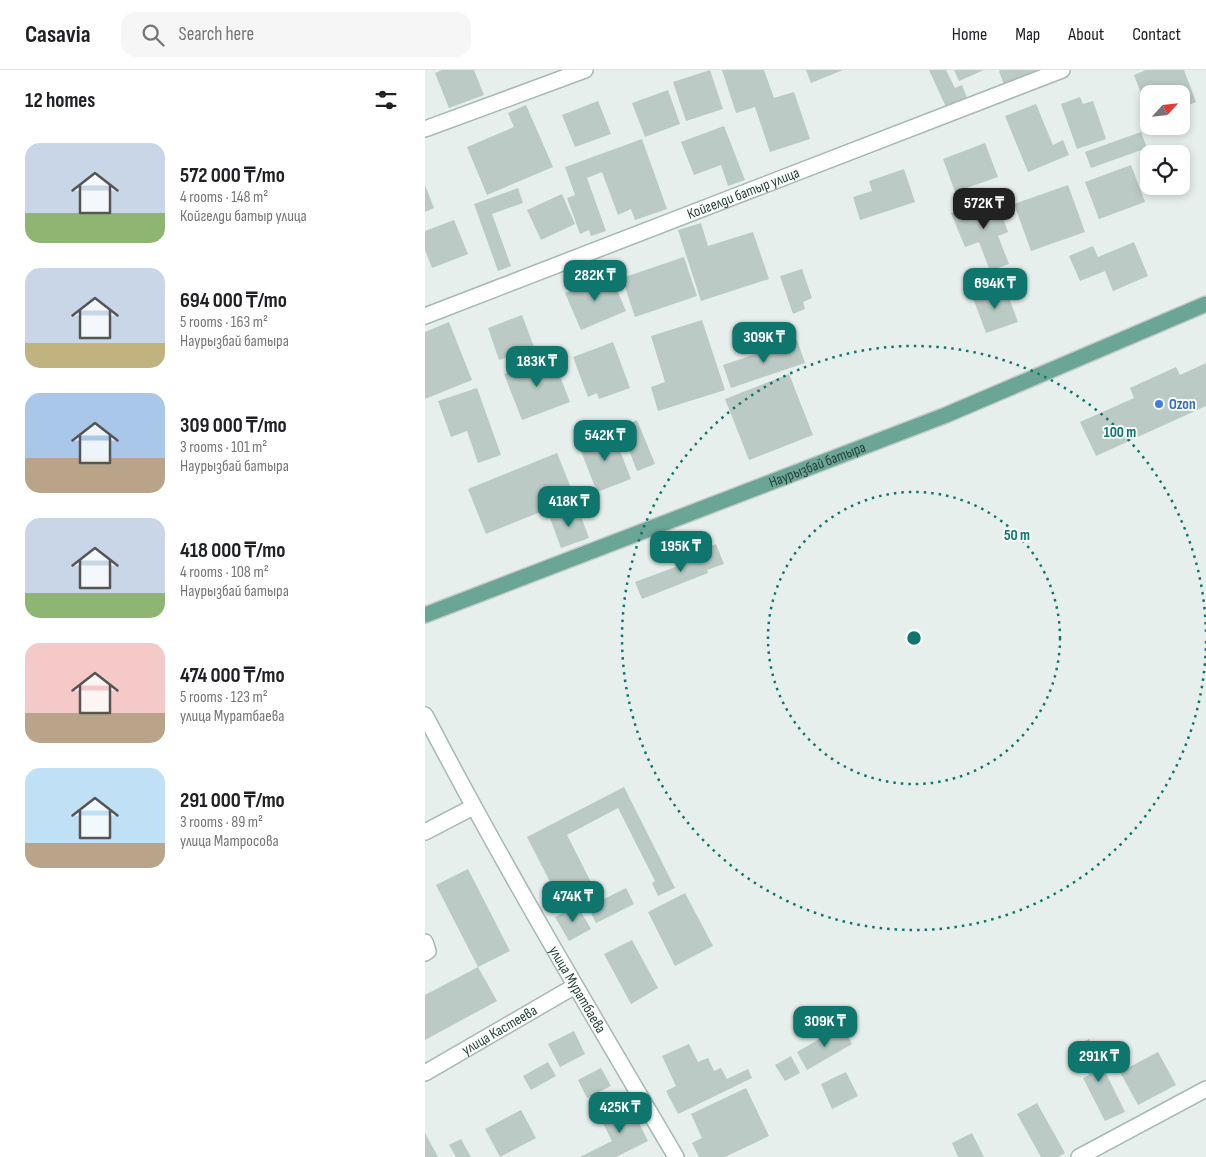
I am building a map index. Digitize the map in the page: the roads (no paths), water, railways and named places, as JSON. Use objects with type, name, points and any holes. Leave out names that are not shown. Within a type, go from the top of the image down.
[{"type":"main road","name":"Наурызбай батыра","points":[[425,615],[946,415],[1206,304]]},
{"type":"street","points":[[425,129],[585,70]]},
{"type":"street","name":"Койгелди батыр улица","points":[[425,316],[1062,70]]},
{"type":"street","name":"улица Муратбаева","points":[[425,715],[473,807],[575,986],[676,1157]]},
{"type":"street","points":[[425,832],[473,807]]},
{"type":"street","points":[[425,942],[429,952],[425,953]]},
{"type":"street","name":"улица Кастеева","points":[[425,1073],[575,986]]},
{"type":"street","points":[[1079,1157],[1206,1089]]},
{"type":"place","name":"Ozon","points":[[1159,404]]}]
